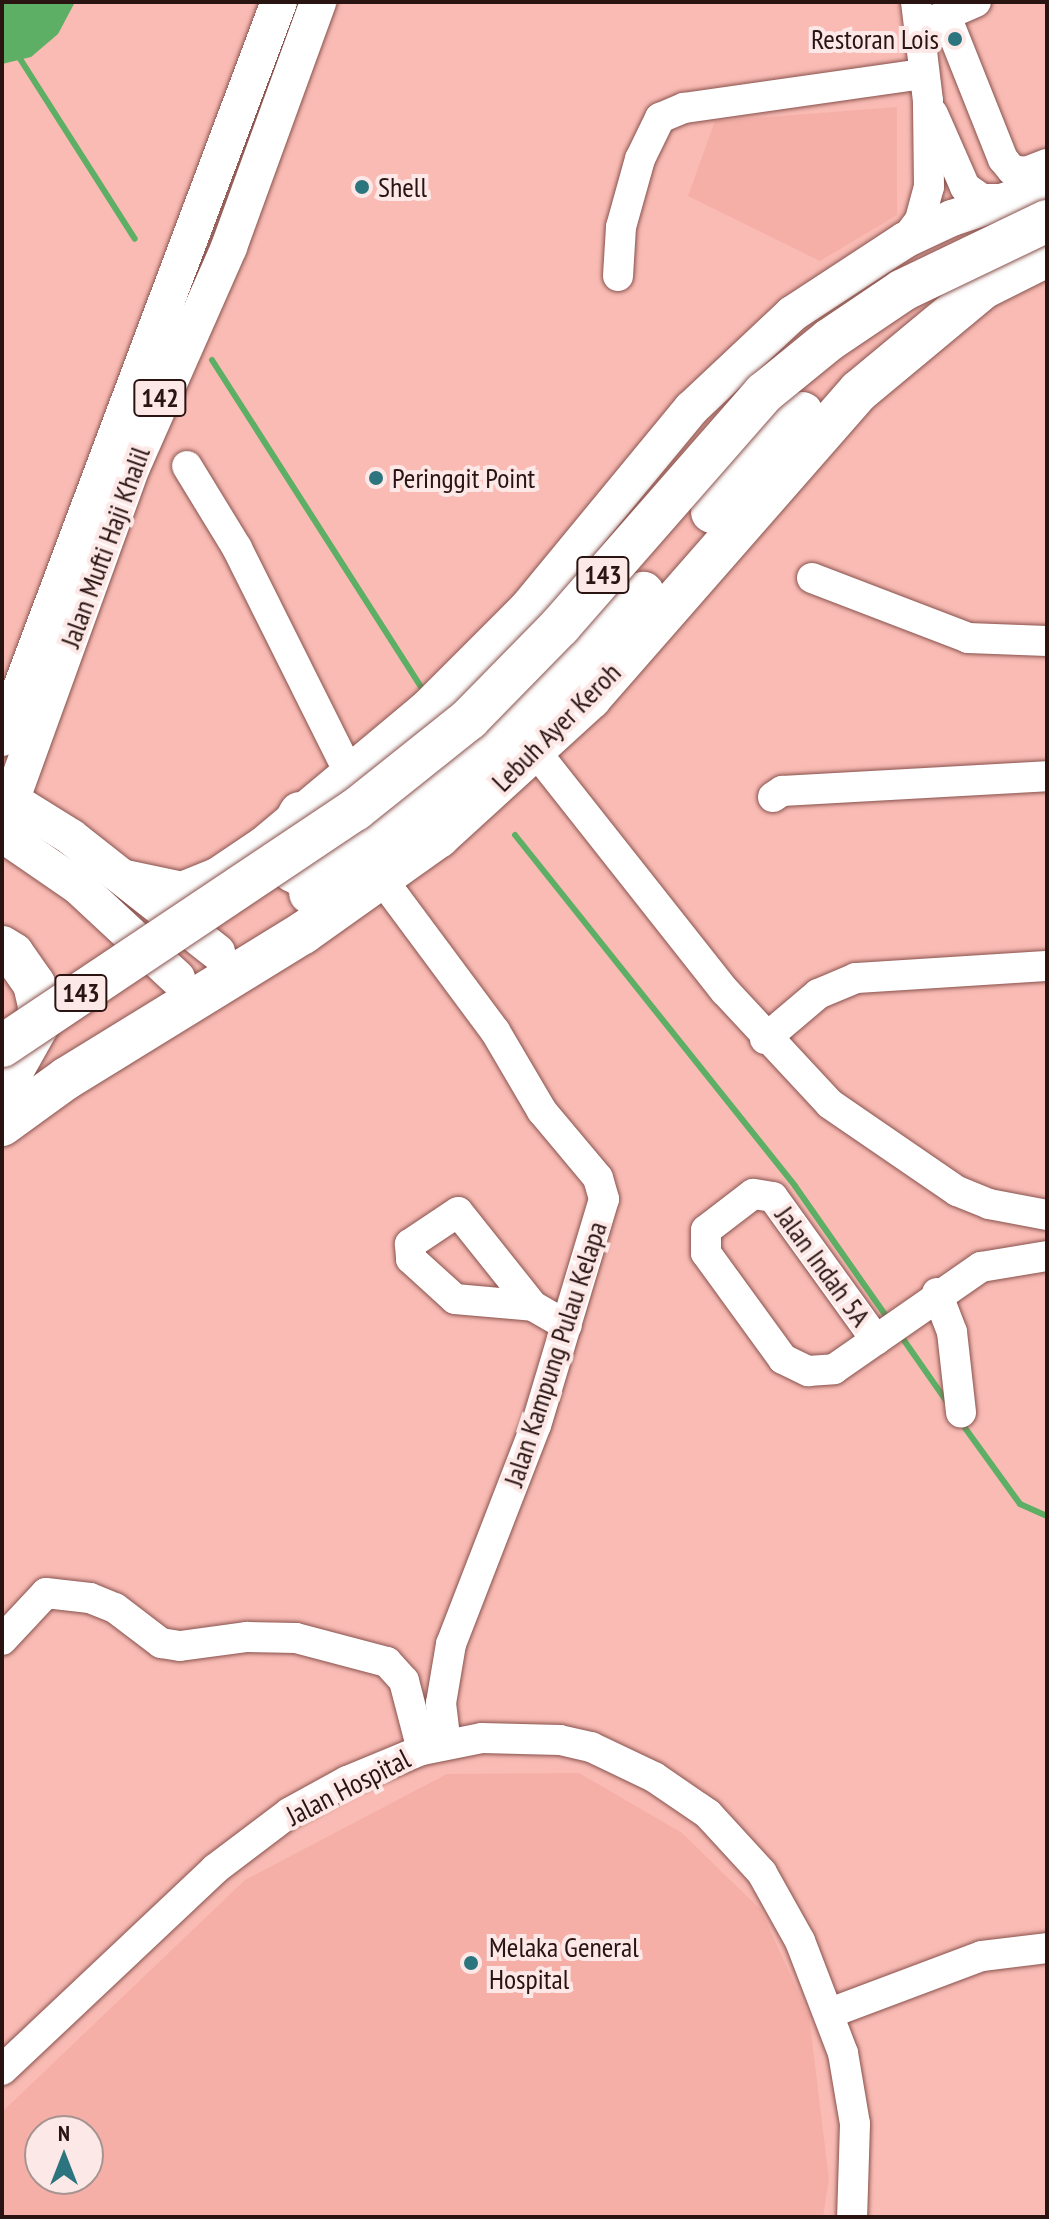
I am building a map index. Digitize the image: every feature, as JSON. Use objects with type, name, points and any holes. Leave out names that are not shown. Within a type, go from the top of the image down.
[{"type":"highway","name":"143","points":[[2,1046],[355,810],[469,719],[560,626],[764,393],[829,340],[903,290],[1047,221]]},
{"type":"highway","name":"Lebuh Ayer Keroh","points":[[2,1125],[536,752],[590,698],[817,434],[906,350],[983,288],[1047,256]]},
{"type":"highway","points":[[2,1102],[217,952],[363,875],[613,628],[758,456],[823,393],[891,342],[983,288]]},
{"type":"highway","points":[[300,813],[283,844],[293,871],[316,878],[363,875]]},
{"type":"highway","points":[[2,947],[13,954],[34,984],[39,1006],[37,1027],[2,1089]]},
{"type":"main road","name":"Jalan Mufti Haji Khalil","points":[[2,666],[76,480],[113,443],[279,2]]},
{"type":"main road","name":"Jalan Mufti Haji Khalil","points":[[5,806],[129,475],[229,247],[318,2]]},
{"type":"main road","points":[[126,878],[182,890],[229,868],[427,708],[527,608],[691,409],[741,358],[792,314],[905,240],[1047,187]]},
{"type":"main road","name":"142","points":[[2,738],[113,443]]},
{"type":"main road","points":[[5,806],[126,878],[217,952]]},
{"type":"main road","points":[[2,834],[79,887],[177,978]]},
{"type":"street","points":[[927,15],[976,2]]},
{"type":"street","points":[[905,240],[920,220],[929,187],[925,87],[927,15]]},
{"type":"street","points":[[927,15],[1003,159],[1012,170],[1026,172],[1047,164]]},
{"type":"street","points":[[925,87],[965,187],[982,199],[1008,199]]},
{"type":"street","points":[[618,276],[621,227],[640,159],[660,118],[684,108],[925,87]]},
{"type":"street","points":[[187,466],[237,548],[349,773]]},
{"type":"street","points":[[812,578],[968,638],[1047,641]]},
{"type":"street","points":[[536,752],[765,1039],[830,1104],[927,1173],[989,1204],[1047,1215],[1047,1223]]},
{"type":"street","points":[[773,797],[782,791],[1047,776]]},
{"type":"street","name":"Jalan Kampung Pulau Kelapa","points":[[363,875],[495,1031],[542,1111],[598,1178],[604,1199],[600,1223],[536,1425],[451,1644],[434,1748]]},
{"type":"street","points":[[765,1039],[818,994],[856,978],[1047,966]]},
{"type":"street","name":"Jalan Indah 5A","points":[[753,1194],[773,1197],[886,1331],[834,1369],[793,1367],[706,1253],[706,1230],[753,1194]]},
{"type":"street","points":[[886,1331],[937,1293],[981,1267],[1047,1256]]},
{"type":"street","points":[[937,1293],[952,1332],[961,1412]]},
{"type":"street","points":[[533,1306],[567,1326]]},
{"type":"street","points":[[2,1640],[46,1593],[90,1598],[115,1608],[161,1643],[180,1646],[247,1637],[296,1638],[387,1662],[404,1681],[434,1748]]},
{"type":"street","name":"Jalan Hospital","points":[[2,2070],[215,1869],[264,1831],[347,1781],[434,1748],[522,1735],[560,1740],[623,1760],[671,1789],[708,1814],[762,1873],[800,1941],[830,2013],[855,2124],[852,2217]]},
{"type":"street","points":[[830,2013],[982,1956],[1047,1948]]},
{"type":"shaded area","points":[[2,2],[75,2],[58,34],[31,57],[2,64]]},
{"type":"shaded area","points":[[897,107],[897,215],[820,261],[688,196],[715,121]]},
{"type":"shaded area","name":"Melaka General Hospital","points":[[579,1773],[682,1833],[761,1910],[809,2016],[829,2179],[823,2217],[2,2217],[2,2112],[245,1880],[447,1774]]},
{"type":"waterway","points":[[17,54],[135,239]]},
{"type":"waterway","points":[[212,360],[422,689]]},
{"type":"waterway","points":[[515,835],[795,1186],[889,1320]]},
{"type":"waterway","points":[[901,1336],[947,1402]]},
{"type":"waterway","points":[[960,1421],[1020,1504],[1047,1516]]},
{"type":"place","name":"Restoran Lois","points":[[955,39]]},
{"type":"place","name":"Shell","points":[[362,187]]},
{"type":"place","name":"Peringgit Point","points":[[376,478]]},
{"type":"place","name":"Melaka General Hospital","points":[[471,1963]]}]
